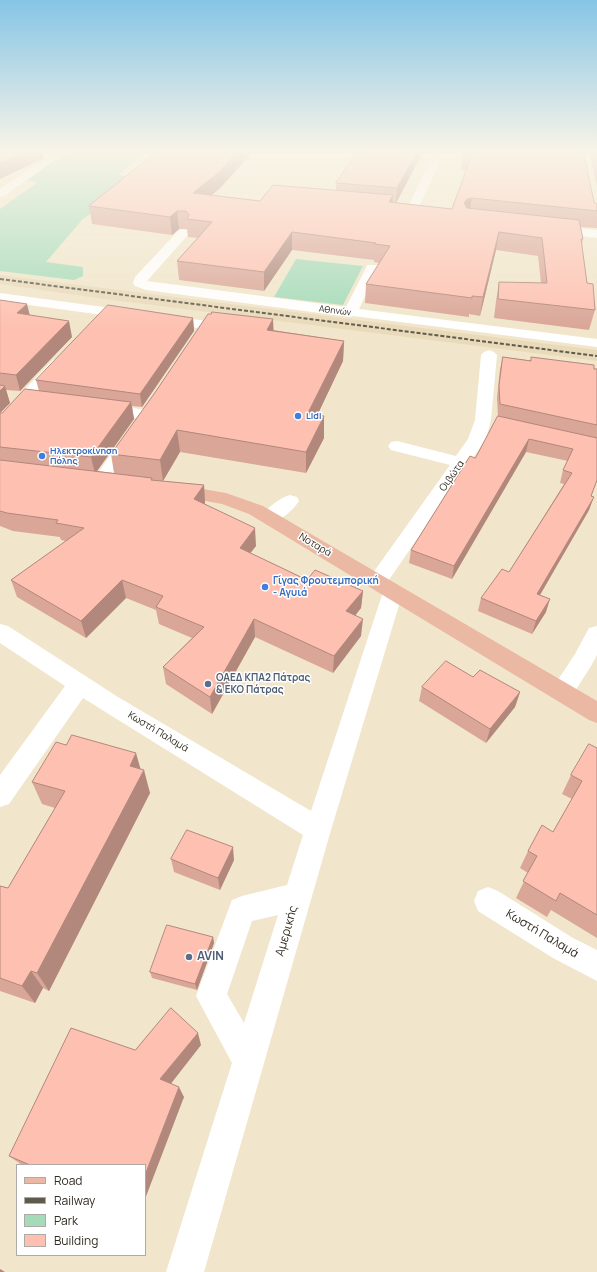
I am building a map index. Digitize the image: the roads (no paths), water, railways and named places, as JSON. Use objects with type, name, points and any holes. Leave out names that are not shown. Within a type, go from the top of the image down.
[{"type":"main road","points":[[94,480],[124,484]]},
{"type":"main road","name":"Νοταρά","points":[[154,488],[210,495],[233,500],[269,518],[597,713]]},
{"type":"street","points":[[537,228],[597,234]]},
{"type":"street","name":"Αθηνών","points":[[183,233],[140,280],[140,283],[146,286],[350,313],[597,343]]},
{"type":"street","points":[[350,313],[372,268]]},
{"type":"street","points":[[0,297],[102,316],[207,325],[185,358]]},
{"type":"street","points":[[0,425],[32,399],[66,355]]},
{"type":"street","name":"Οιβώτα","points":[[385,587],[461,462],[491,422],[489,355]]},
{"type":"street","points":[[6,396],[32,399]]},
{"type":"street","points":[[86,407],[151,410],[94,480]]},
{"type":"street","points":[[397,446],[461,462]]},
{"type":"street","points":[[269,518],[290,501]]},
{"type":"street","name":"Αμερικής","points":[[185,1272],[318,830],[385,587]]},
{"type":"street","name":"Κωστή Παλαμά","points":[[0,632],[80,684],[318,830]]},
{"type":"street","points":[[562,692],[583,660],[597,634]]},
{"type":"street","points":[[0,796],[80,684]]},
{"type":"street","points":[[249,1062],[211,996],[242,910],[298,896]]},
{"type":"street","name":"Κωστή Παλαμά","points":[[488,901],[563,948],[597,966]]},
{"type":"railway","points":[[0,279],[597,356]]},
{"type":"place","name":"Lidl","points":[[298,416]]},
{"type":"place","name":"Ηλεκτροκίνηση Πόλης","points":[[42,456]]},
{"type":"place","name":"Γίγας Φρουτεμπορική - Αγυιά","points":[[265,587]]},
{"type":"place","name":"ΟΑΕΔ ΚΠΑ2 Πάτρας & ΕΚΟ Πάτρας","points":[[208,684]]},
{"type":"place","name":"AVIN","points":[[189,957]]}]
